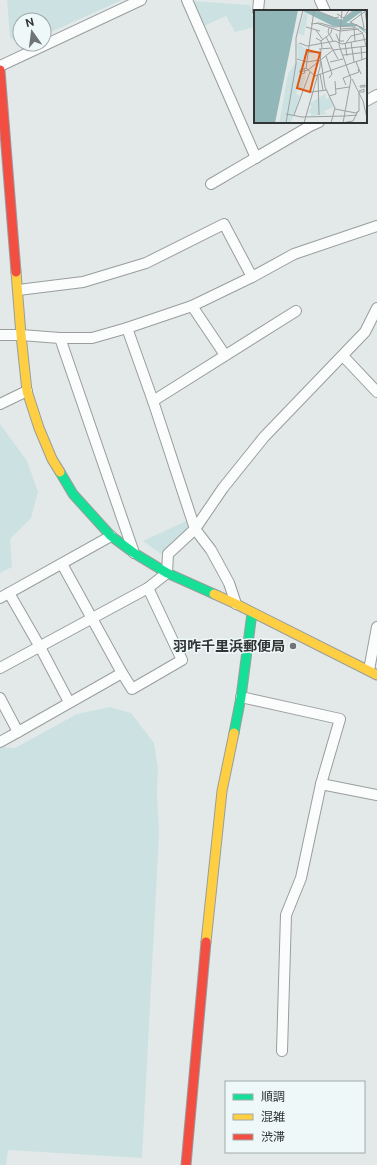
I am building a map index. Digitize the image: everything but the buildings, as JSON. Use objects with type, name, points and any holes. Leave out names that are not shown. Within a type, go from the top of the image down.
[{"type":"street","points":[[0,66],[141,0]]},
{"type":"street","points":[[187,0],[256,158]]},
{"type":"street","points":[[258,10],[259,0]]},
{"type":"street","points":[[320,0],[325,10]]},
{"type":"street","points":[[0,70],[21,335],[27,391],[39,428],[52,459],[73,494],[111,536],[134,553],[167,573],[236,604],[373,673],[377,627]]},
{"type":"street","points":[[367,100],[377,95]]},
{"type":"street","points":[[211,184],[256,158],[309,124]]},
{"type":"street","points":[[18,290],[83,282],[146,263],[224,224],[252,277]]},
{"type":"street","points":[[0,335],[92,338],[127,328],[192,306],[252,277],[294,254],[377,226]]},
{"type":"street","points":[[192,306],[225,355]]},
{"type":"street","points":[[0,668],[148,588],[167,573],[168,554],[195,529],[224,488],[264,437],[365,332],[377,308]]},
{"type":"street","points":[[152,401],[296,310]]},
{"type":"street","points":[[127,328],[195,529],[210,550],[229,583],[236,604]]},
{"type":"street","points":[[60,338],[134,553]]},
{"type":"street","points":[[343,356],[377,392]]},
{"type":"street","points":[[0,404],[27,391]]},
{"type":"street","points":[[70,702],[40,647],[5,596],[111,536]]},
{"type":"street","points":[[62,564],[132,689],[182,660],[148,588]]},
{"type":"street","points":[[186,1165],[211,892],[222,790],[241,697],[252,613]]},
{"type":"street","points":[[0,742],[122,673]]},
{"type":"street","points":[[241,697],[340,719],[321,784],[300,878],[286,915],[282,1051]]},
{"type":"street","points":[[0,698],[18,732]]},
{"type":"street","points":[[321,784],[377,795]]},
{"type":"shaded area","points":[[7,0],[122,0],[52,31],[52,12],[12,12],[12,39],[10,37]]},
{"type":"shaded area","points":[[193,1],[250,5],[254,27],[235,32],[226,16],[204,26]]},
{"type":"shaded area","points":[[0,424],[27,461],[38,492],[31,518],[10,539],[12,567],[0,573]]},
{"type":"shaded area","points":[[186,521],[190,527],[161,554],[143,541]]},
{"type":"shaded area","points":[[110,707],[131,713],[154,743],[158,768],[157,793],[159,834],[142,1158],[8,1150],[6,1165],[0,1165],[0,747],[15,748],[77,714]]},
{"type":"traffic: fast","points":[[60,472],[73,494],[111,536],[134,553],[167,573],[214,594]]},
{"type":"traffic: fast","points":[[234,733],[241,697],[252,613]]},
{"type":"traffic: slow","points":[[16,272],[27,391],[39,428],[52,459],[60,472]]},
{"type":"traffic: slow","points":[[214,594],[377,675]]},
{"type":"traffic: slow","points":[[206,942],[222,791],[234,733]]},
{"type":"traffic: jam","points":[[0,70],[16,272]]},
{"type":"traffic: jam","points":[[186,1165],[206,942]]},
{"type":"place","name":"羽咋千里浜郵便局","points":[[293,646]]}]
